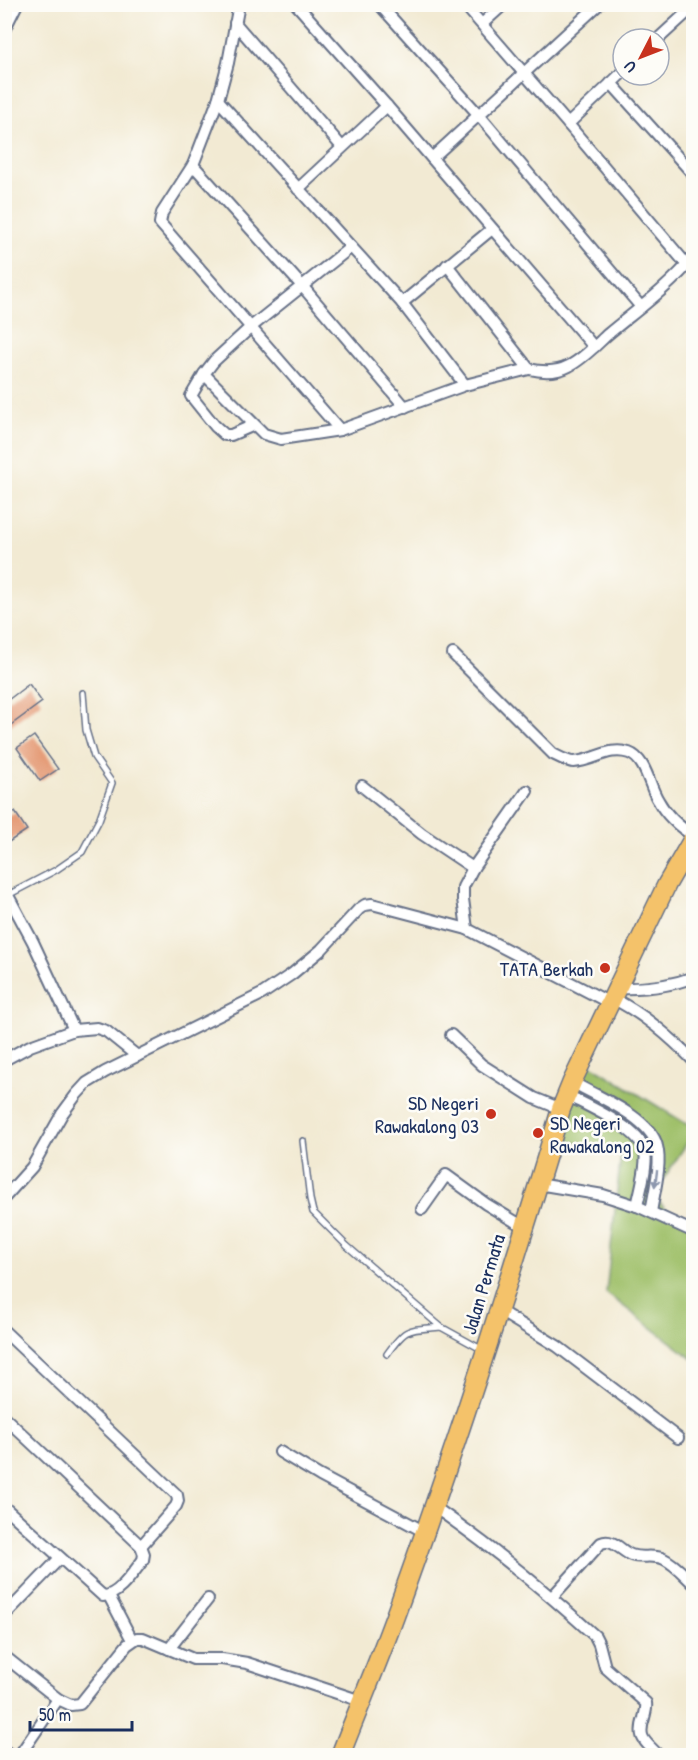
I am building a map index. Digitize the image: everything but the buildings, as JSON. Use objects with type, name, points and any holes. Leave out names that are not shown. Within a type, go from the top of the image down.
[{"type":"main road","name":"Jalan Permata","points":[[339,1755],[394,1618],[425,1532],[566,1096],[613,996],[693,837]]},
{"type":"street","points":[[4,30],[17,4]]},
{"type":"street","points":[[239,4],[228,63],[218,100],[193,165],[162,213],[160,223],[340,430]]},
{"type":"street","points":[[296,4],[594,346]]},
{"type":"street","points":[[380,4],[479,115],[640,307]]},
{"type":"street","points":[[204,374],[264,434],[281,439],[340,430],[465,384],[529,369],[555,371],[569,366],[640,307],[690,261],[464,4]]},
{"type":"street","points":[[482,24],[504,4]]},
{"type":"street","points":[[432,158],[598,4]]},
{"type":"street","points":[[671,27],[693,6]]},
{"type":"street","points":[[236,23],[342,147]]},
{"type":"street","points":[[568,124],[611,83]]},
{"type":"street","points":[[615,87],[693,175]]},
{"type":"street","points":[[218,100],[402,303],[465,384]]},
{"type":"street","points":[[298,189],[387,106]]},
{"type":"street","points":[[193,165],[303,286],[405,407]]},
{"type":"street","points":[[402,303],[492,229]]},
{"type":"street","points":[[254,425],[231,435],[222,433],[191,396],[214,361],[251,327],[351,247]]},
{"type":"street","points":[[447,265],[529,369]]},
{"type":"street","points":[[453,654],[553,754],[573,762],[612,750],[631,753],[641,764],[657,799],[680,827],[693,837]]},
{"type":"street","points":[[362,786],[422,834],[473,868]]},
{"type":"street","points":[[467,929],[462,899],[463,887],[473,868],[527,791]]},
{"type":"street","points":[[6,892],[33,942],[74,1030]]},
{"type":"street","points":[[4,1198],[32,1167],[62,1114],[87,1083],[262,994],[292,974],[321,950],[365,905],[372,904],[467,929],[613,996],[656,1025],[693,1061]]},
{"type":"street","points":[[613,996],[693,977]]},
{"type":"street","points":[[4,1060],[30,1046],[74,1030],[97,1028],[106,1031],[137,1056]]},
{"type":"street","points":[[451,1035],[482,1065],[534,1098],[566,1096],[628,1113],[646,1128],[654,1137],[658,1147],[651,1212]]},
{"type":"street","points":[[566,1096],[621,1124],[640,1142],[645,1150],[645,1161],[637,1206]]},
{"type":"street","points":[[422,1209],[447,1175],[486,1204],[524,1227]]},
{"type":"street","points":[[538,1184],[603,1195],[637,1206],[693,1232]]},
{"type":"street","points":[[498,1310],[557,1346],[678,1438]]},
{"type":"street","points":[[4,1331],[177,1495],[176,1506],[141,1546]]},
{"type":"street","points":[[4,1417],[141,1546],[144,1554],[143,1560],[117,1591],[104,1596],[7,1514]]},
{"type":"street","points":[[280,1452],[425,1532]]},
{"type":"street","points":[[433,1506],[494,1549],[598,1640],[603,1662],[608,1671],[646,1704],[640,1734],[659,1755]]},
{"type":"street","points":[[552,1598],[601,1543],[606,1541],[633,1556],[653,1556],[665,1559],[693,1584]]},
{"type":"street","points":[[4,1616],[60,1558]]},
{"type":"street","points":[[109,1596],[132,1640]]},
{"type":"street","points":[[169,1649],[208,1599]]},
{"type":"street","points":[[4,1656],[58,1699],[71,1706],[80,1704],[132,1640],[137,1638],[143,1638],[193,1659],[222,1659],[247,1663],[360,1701]]},
{"type":"street","points":[[19,1755],[58,1699]]},
{"type":"street","points":[[4,1750],[11,1755]]},
{"type":"lane","points":[[6,892],[56,870],[82,852],[99,820],[112,783],[94,757],[86,730],[83,693]]},
{"type":"lane","points":[[303,1141],[313,1212],[347,1246],[441,1327],[485,1352]]},
{"type":"lane","points":[[387,1354],[398,1338],[406,1332],[441,1327]]},
{"type":"green space","points":[[586,1062],[693,1128],[693,1134],[653,1195],[672,1216],[693,1224],[693,1359],[606,1293],[621,1154],[555,1138]]},
{"type":"place","name":"TATA Berkah","points":[[605,968]]},
{"type":"place","name":"SD Negeri Rawakalong 03","points":[[491,1114]]},
{"type":"place","name":"SD Negeri Rawakalong 02","points":[[538,1133]]}]
